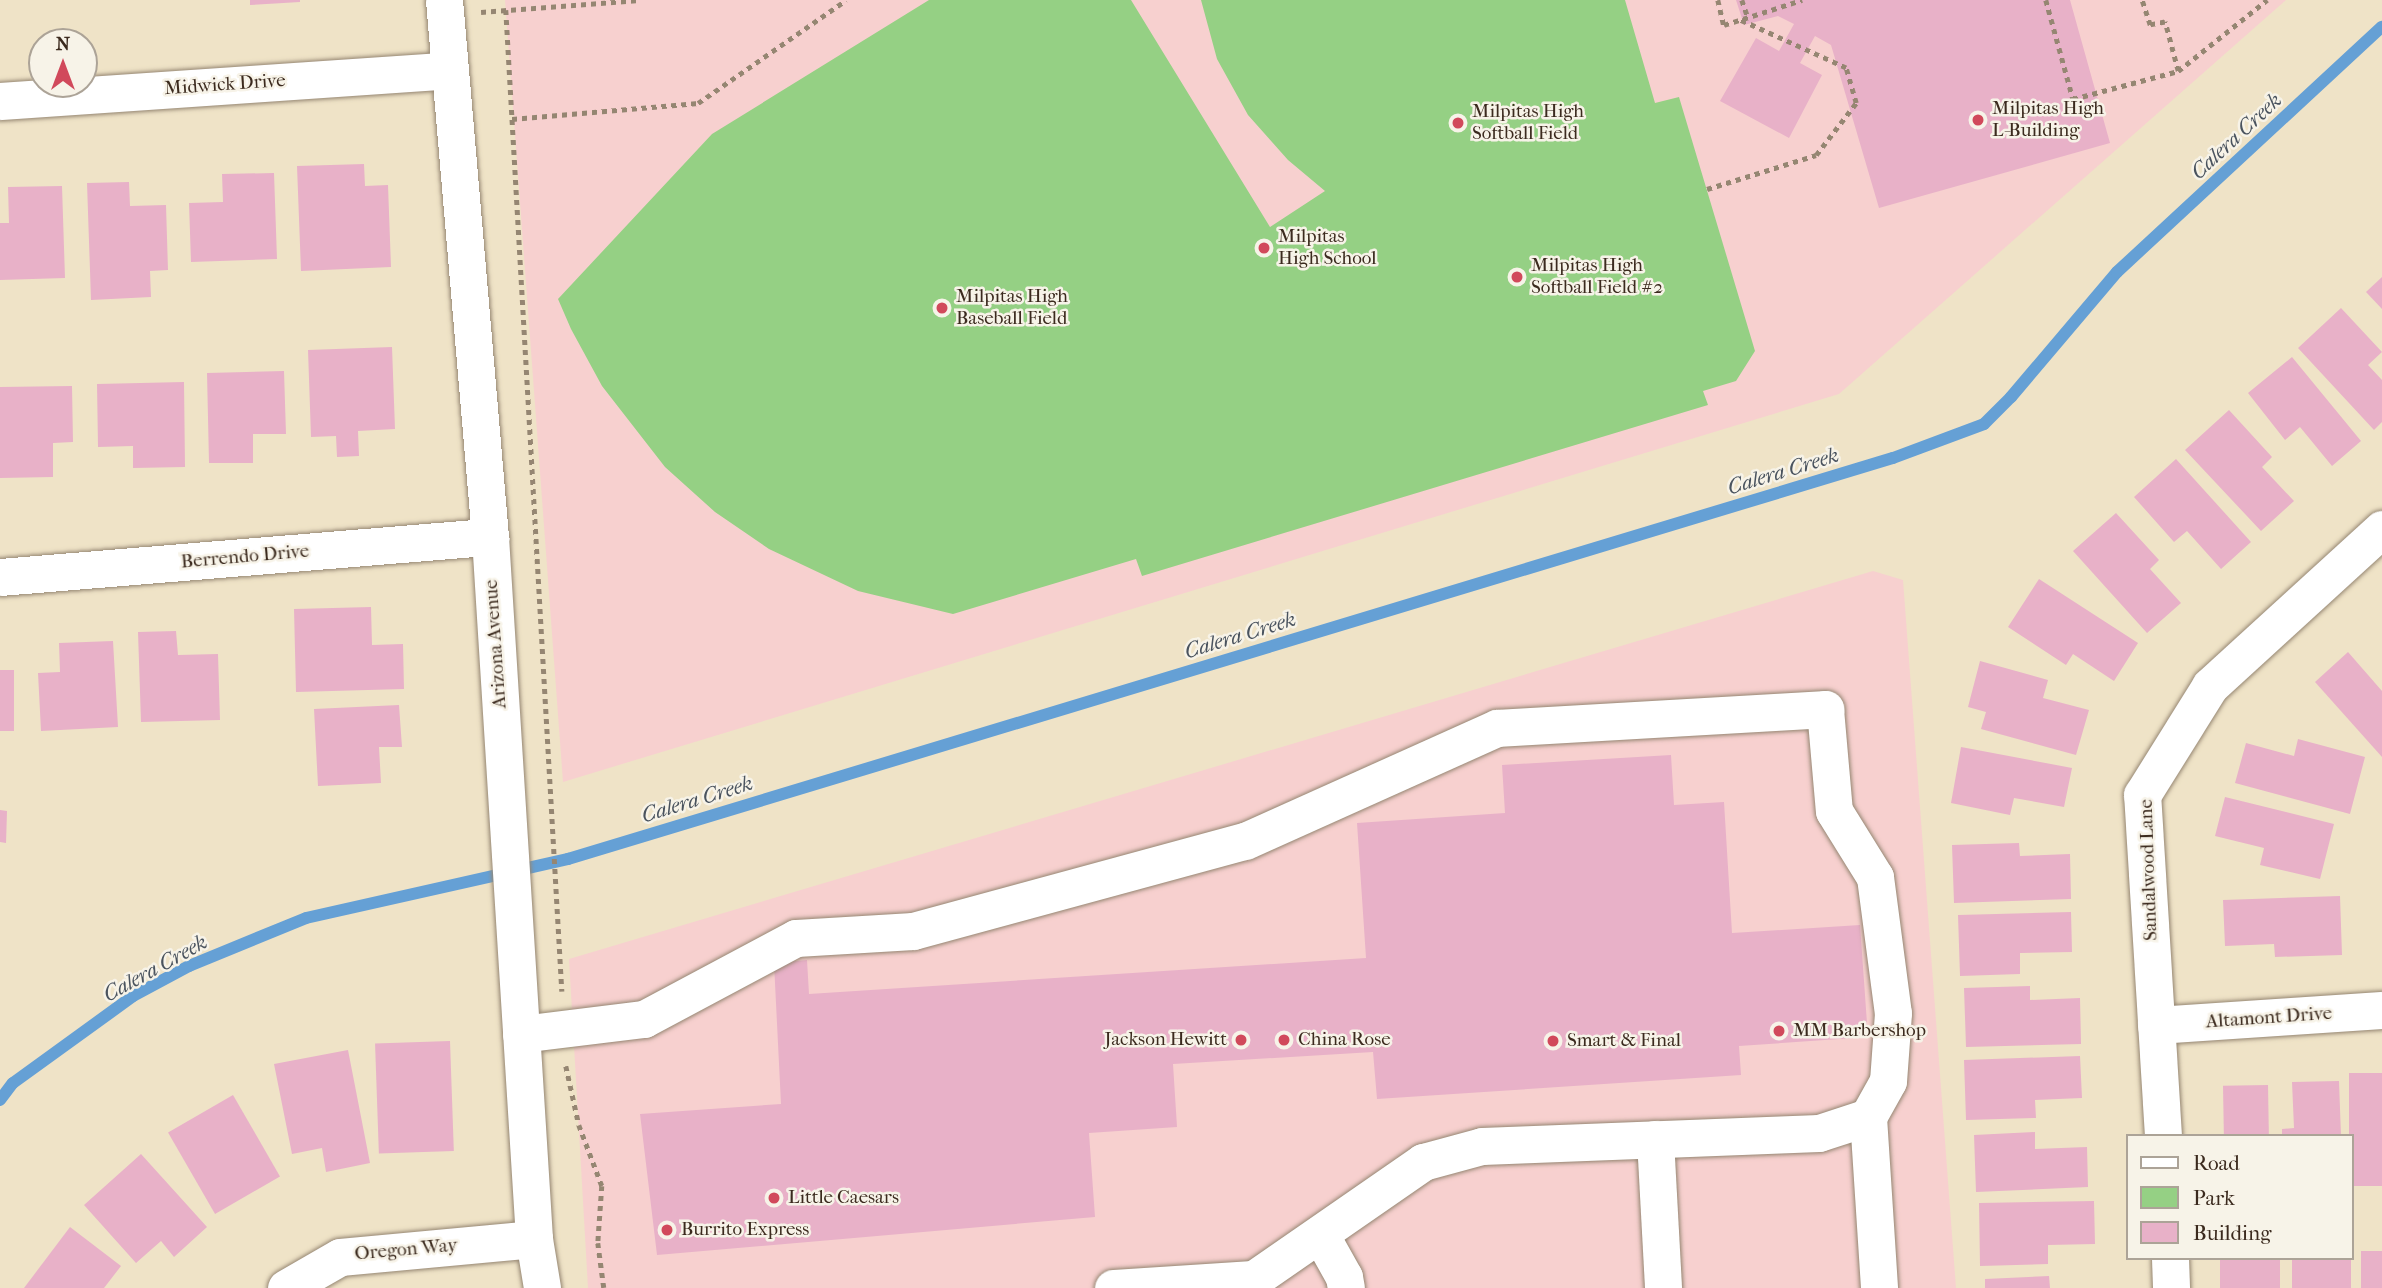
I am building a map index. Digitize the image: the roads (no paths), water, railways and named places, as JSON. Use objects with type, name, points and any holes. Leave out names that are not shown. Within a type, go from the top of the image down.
[{"type":"street","name":"Arizona Avenue","points":[[444,0],[490,537],[534,1239],[542,1288]]},
{"type":"street","name":"Midwick Drive","points":[[0,101],[449,70]]},
{"type":"street","name":"Sandalwood Lane","points":[[2163,1134],[2142,795],[2210,686],[2382,529]]},
{"type":"street","name":"Berrendo Drive","points":[[0,577],[490,537]]},
{"type":"street","points":[[521,1034],[643,1019],[796,938],[913,931],[1245,841],[1497,728],[1825,709],[1834,810],[1875,877],[1893,1013],[1888,1081],[1868,1116],[1879,1288]]},
{"type":"street","name":"Altamont Drive","points":[[2156,1025],[2382,1010]]},
{"type":"street","points":[[1113,1288],[1254,1279],[1423,1162],[1482,1146],[1819,1133],[1868,1116]]},
{"type":"street","points":[[1656,1139],[1663,1288]]},
{"type":"street","points":[[1320,1234],[1344,1277],[1346,1288]]},
{"type":"street","name":"Oregon Way","points":[[286,1288],[340,1257],[534,1239]]},
{"type":"street","points":[[2170,1260],[2171,1288]]},
{"type":"waterway","name":"Calera Creek","points":[[0,1100],[13,1083],[133,996],[189,966],[306,918],[568,859],[1893,458],[1984,424],[2011,397],[2117,272],[2382,27]]},
{"type":"place","name":"Milpitas High L-Building","points":[[1978,120]]},
{"type":"place","name":"Milpitas High Softball Field","points":[[1458,123]]},
{"type":"place","name":"Milpitas High School","points":[[1264,248]]},
{"type":"place","name":"Milpitas High Softball Field #2","points":[[1517,277]]},
{"type":"place","name":"Milpitas High Baseball Field","points":[[942,308]]},
{"type":"place","name":"MM Barbershop","points":[[1779,1031]]},
{"type":"place","name":"Jackson Hewitt","points":[[1241,1040]]},
{"type":"place","name":"China Rose","points":[[1284,1040]]},
{"type":"place","name":"Smart & Final","points":[[1553,1041]]},
{"type":"place","name":"Little Caesars","points":[[774,1198]]},
{"type":"place","name":"Burrito Express","points":[[667,1230]]}]
